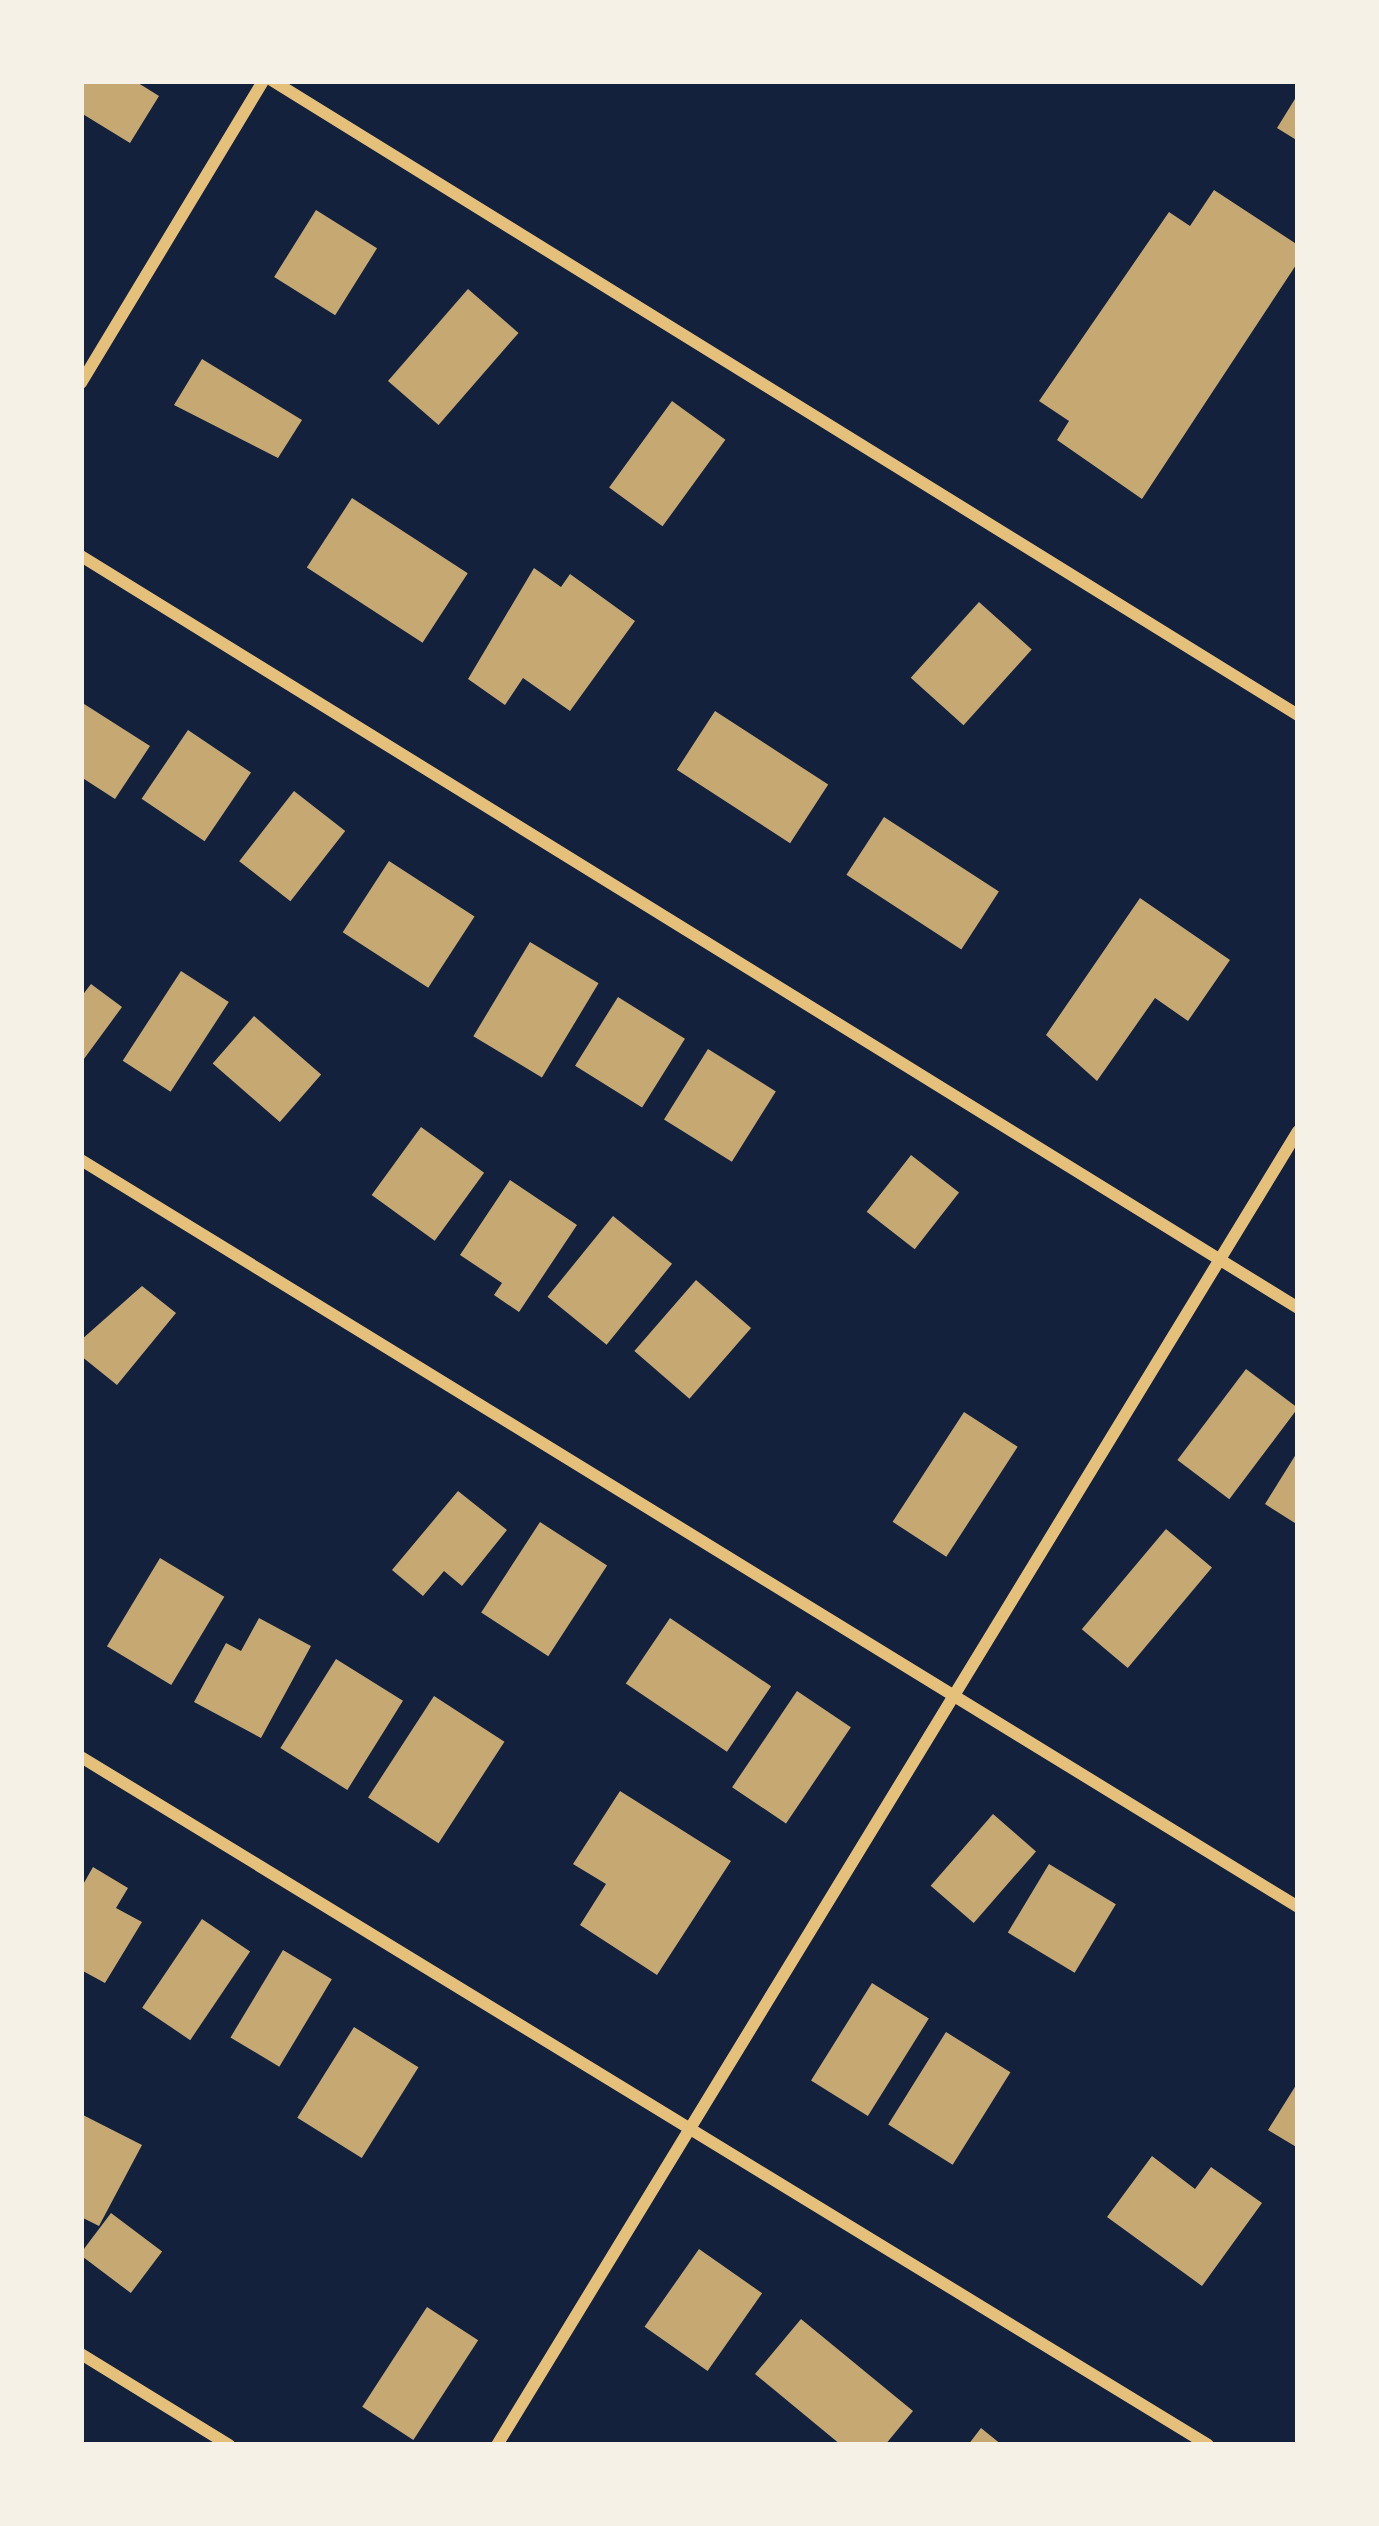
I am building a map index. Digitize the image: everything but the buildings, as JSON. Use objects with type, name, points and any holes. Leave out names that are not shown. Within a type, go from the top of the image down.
[{"type":"street","points":[[81,383],[263,81]]},
{"type":"street","points":[[273,81],[1298,715]]},
{"type":"street","points":[[81,556],[1298,1308]]},
{"type":"street","points":[[497,2445],[1298,1130]]},
{"type":"street","points":[[81,1160],[1298,1907]]},
{"type":"street","points":[[81,1757],[692,2124],[1208,2445]]},
{"type":"street","points":[[81,2354],[229,2445]]}]
